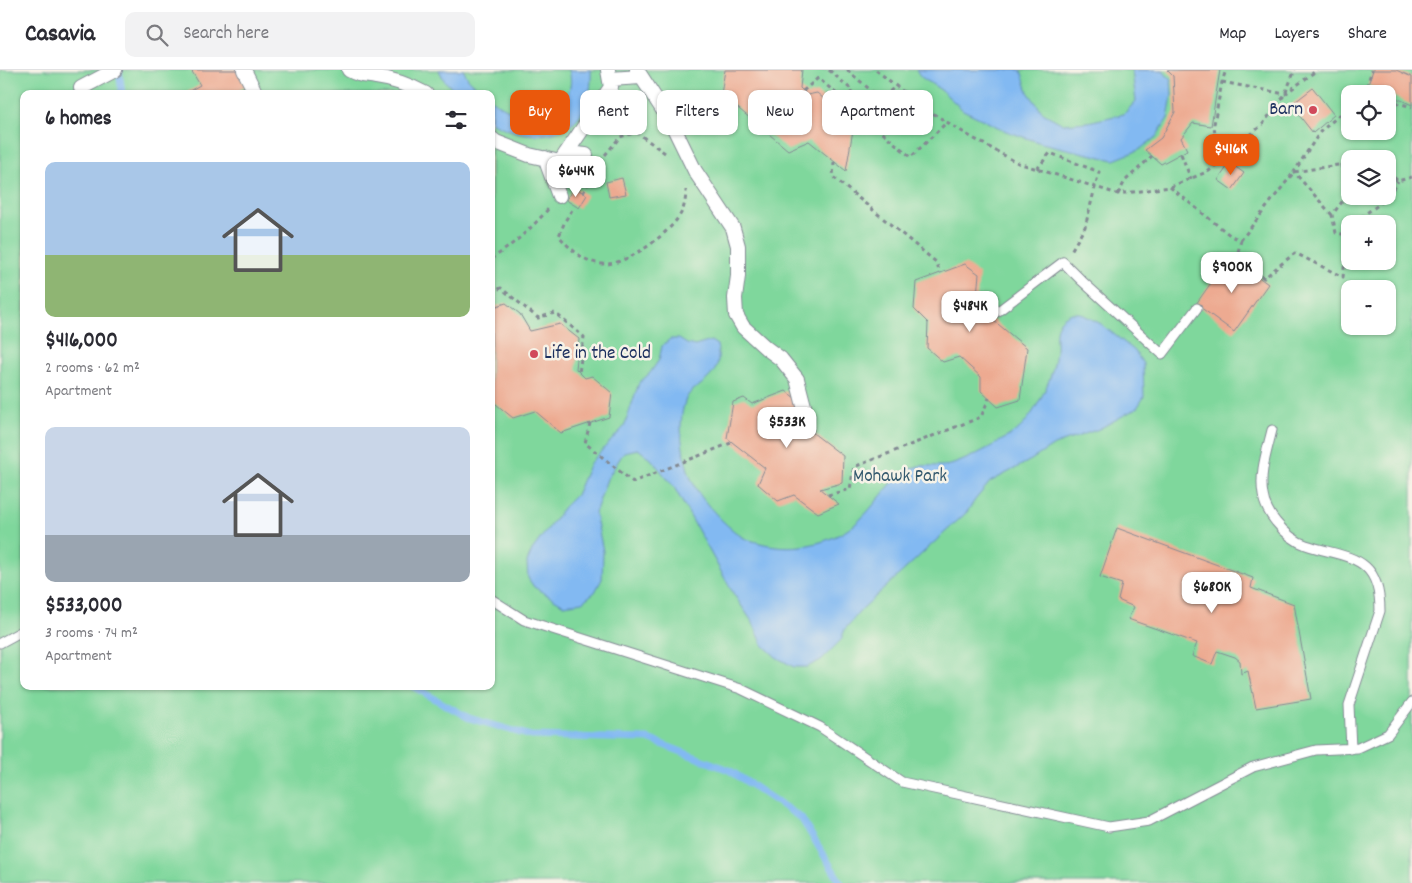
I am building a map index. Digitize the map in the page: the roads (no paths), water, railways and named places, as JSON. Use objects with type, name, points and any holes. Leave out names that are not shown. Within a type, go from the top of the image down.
[{"type":"street","points":[[81,88],[114,70]]},
{"type":"street","points":[[244,70],[254,90]]},
{"type":"street","points":[[349,70],[359,76],[376,77],[414,90]]},
{"type":"street","points":[[608,90],[611,86],[609,75],[639,73],[672,124],[695,171],[733,228],[738,246],[736,314],[743,326],[766,348],[781,359],[798,379],[804,406]]},
{"type":"street","points":[[495,141],[529,155],[560,162],[580,132]]},
{"type":"street","points":[[566,152],[586,155]]},
{"type":"street","points":[[545,158],[559,196]]},
{"type":"lane","points":[[997,312],[1063,262],[1162,354],[1197,308]]},
{"type":"lane","points":[[1272,430],[1262,474],[1263,496],[1271,516],[1285,533],[1305,545],[1341,554],[1355,560],[1367,569],[1376,582],[1380,596],[1380,612],[1349,705],[1351,749]]},
{"type":"lane","points":[[495,602],[524,620],[741,689],[820,727],[902,782],[1109,827],[1149,821],[1253,767],[1316,750],[1358,748],[1388,734],[1412,702]]},
{"type":"lane","points":[[0,643],[20,632]]},
{"type":"water","points":[[439,70],[463,70],[469,80],[480,90],[453,90],[444,80]]},
{"type":"water","points":[[569,70],[591,70],[590,90],[580,90],[580,114],[570,124],[570,90]]},
{"type":"water","points":[[916,70],[1021,70],[1028,92],[1043,113],[1063,124],[1088,122],[1124,114],[1136,101],[1132,70],[1163,70],[1171,78],[1172,95],[1168,118],[1156,137],[1139,150],[1114,160],[1041,143],[1006,131],[963,110],[941,90],[921,77]]},
{"type":"water","points":[[495,102],[510,111],[510,130],[495,124]]},
{"type":"water","points":[[1072,313],[1080,313],[1101,324],[1135,351],[1143,364],[1144,397],[1137,408],[1099,429],[1054,445],[990,482],[967,512],[862,609],[845,629],[841,640],[821,660],[807,667],[794,667],[776,657],[763,645],[753,623],[733,593],[674,487],[651,459],[638,449],[624,452],[607,479],[595,513],[603,551],[602,579],[595,592],[582,602],[564,605],[534,587],[528,578],[527,562],[532,550],[564,507],[576,495],[590,463],[624,427],[639,383],[650,373],[659,360],[662,346],[670,339],[679,339],[695,346],[711,341],[717,345],[718,358],[716,368],[705,382],[688,395],[683,408],[681,435],[690,476],[695,487],[717,515],[742,537],[771,545],[795,547],[818,543],[850,528],[904,472],[922,466],[945,466],[957,463],[988,448],[1022,426],[1040,401],[1049,381],[1055,361],[1056,334],[1059,323]]},
{"type":"waterway","points":[[119,70],[122,90]]},
{"type":"waterway","points":[[419,690],[469,718],[531,736],[648,739],[729,770],[801,818],[841,883]]},
{"type":"place","name":"Barn","points":[[1313,110]]},
{"type":"place","name":"Life in the Cold","points":[[534,354]]},
{"type":"park label","name":"Mohawk Park","points":[[900,477]]}]
